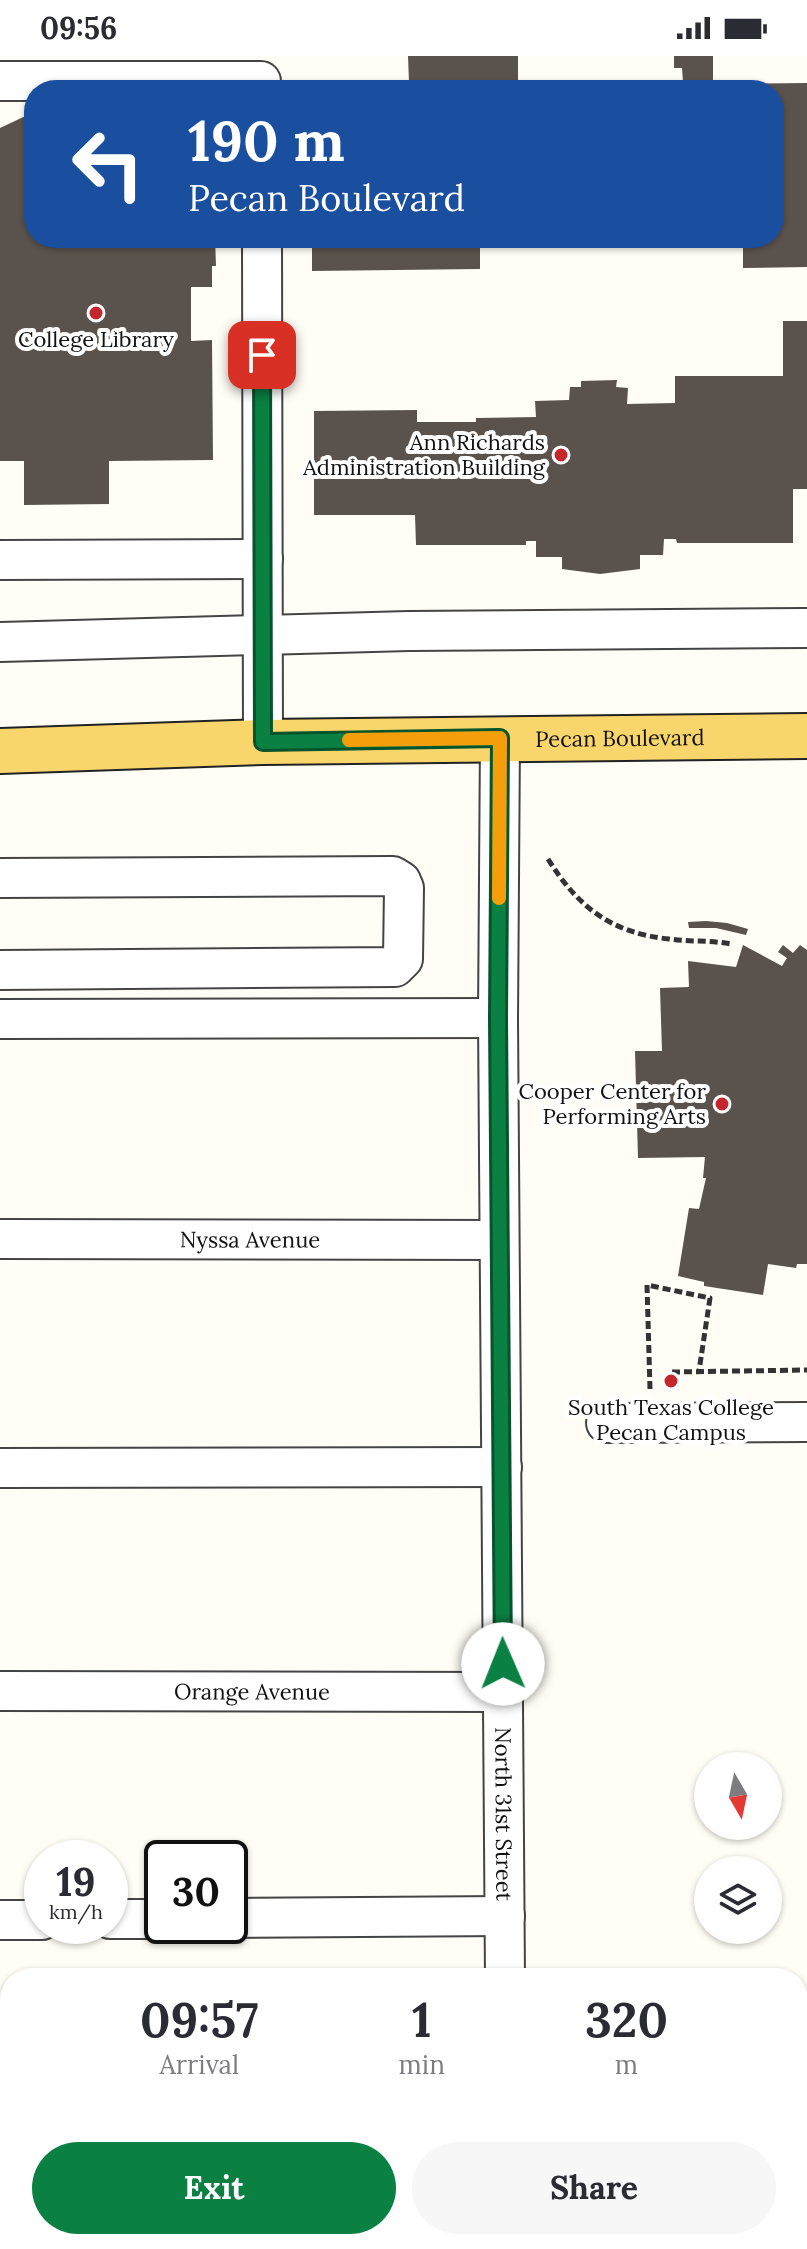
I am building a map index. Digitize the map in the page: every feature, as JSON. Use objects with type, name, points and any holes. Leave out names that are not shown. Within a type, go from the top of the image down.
[{"type":"main road","name":"Pecan Boulevard","points":[[0,751],[263,742],[807,736]]},
{"type":"street","points":[[52,80],[261,76]]},
{"type":"street","points":[[0,81],[24,81]]},
{"type":"street","points":[[262,248],[263,742]]},
{"type":"street","points":[[0,560],[263,559]]},
{"type":"street","points":[[0,642],[263,635],[807,628]]},
{"type":"street","name":"North 31st Street","points":[[500,738],[498,1018],[505,1968]]},
{"type":"street","points":[[0,878],[393,876],[401,881],[404,888],[403,959],[395,967],[0,970]]},
{"type":"street","points":[[0,1019],[498,1018]]},
{"type":"street","name":"Nyssa Avenue","points":[[0,1239],[499,1240]]},
{"type":"street","points":[[606,1423],[807,1422]]},
{"type":"street","points":[[0,1468],[502,1467]]},
{"type":"street","name":"Orange Avenue","points":[[0,1691],[503,1692]]},
{"type":"street","points":[[248,1918],[505,1916]]},
{"type":"street","points":[[0,1920],[24,1920]]},
{"type":"path","points":[[548,859],[566,887],[587,908],[610,923],[637,933],[670,939],[731,944]]},
{"type":"path","points":[[650,1389],[647,1285],[710,1298],[699,1371]]},
{"type":"path","points":[[672,1372],[807,1370]]},
{"type":"building","points":[[408,56],[518,56],[518,80],[409,80]]},
{"type":"building","points":[[674,56],[713,56],[713,80],[683,80],[682,68],[674,68]]},
{"type":"building","points":[[784,83],[807,83],[807,267],[743,268],[743,248],[784,248]]},
{"type":"building","name":"College Library","points":[[24,117],[24,248],[215,248],[212,287],[191,287],[191,341],[212,340],[213,460],[109,461],[109,504],[24,505],[24,461],[0,461],[0,128]]},
{"type":"building","points":[[312,248],[480,248],[480,269],[312,271]]},
{"type":"building","name":"Ann Richards Administration Building","points":[[783,321],[807,321],[807,489],[793,489],[793,543],[677,543],[676,539],[664,539],[663,555],[640,555],[640,569],[600,574],[562,569],[562,557],[536,557],[536,541],[526,541],[526,545],[416,545],[415,515],[314,515],[314,411],[417,410],[417,422],[476,422],[476,418],[536,417],[535,401],[569,400],[570,387],[581,387],[581,381],[617,380],[616,387],[628,388],[627,404],[675,403],[675,376],[783,376]]},
{"type":"building","points":[[706,921],[748,929],[746,935],[716,928],[689,928],[688,922]]},
{"type":"building","name":"Cooper Center for Performing Arts","points":[[743,945],[782,966],[787,958],[778,952],[783,945],[793,953],[800,945],[807,950],[807,1264],[797,1264],[796,1268],[768,1264],[763,1295],[704,1286],[704,1282],[678,1276],[689,1208],[699,1209],[706,1178],[703,1178],[705,1157],[638,1158],[635,1051],[662,1051],[660,988],[689,987],[688,961],[736,967]]},
{"type":"slow traffic","points":[[349,740],[500,738],[499,898]]},
{"type":"place","name":"College Library","points":[[96,313]]},
{"type":"place","name":"Ann Richards Administration Building","points":[[561,455]]},
{"type":"place","name":"Cooper Center for Performing Arts","points":[[722,1104]]},
{"type":"place","name":"South Texas College Pecan Campus","points":[[671,1381]]},
{"type":"route","points":[[262,355],[263,742],[500,738],[498,1018],[503,1664]]}]
